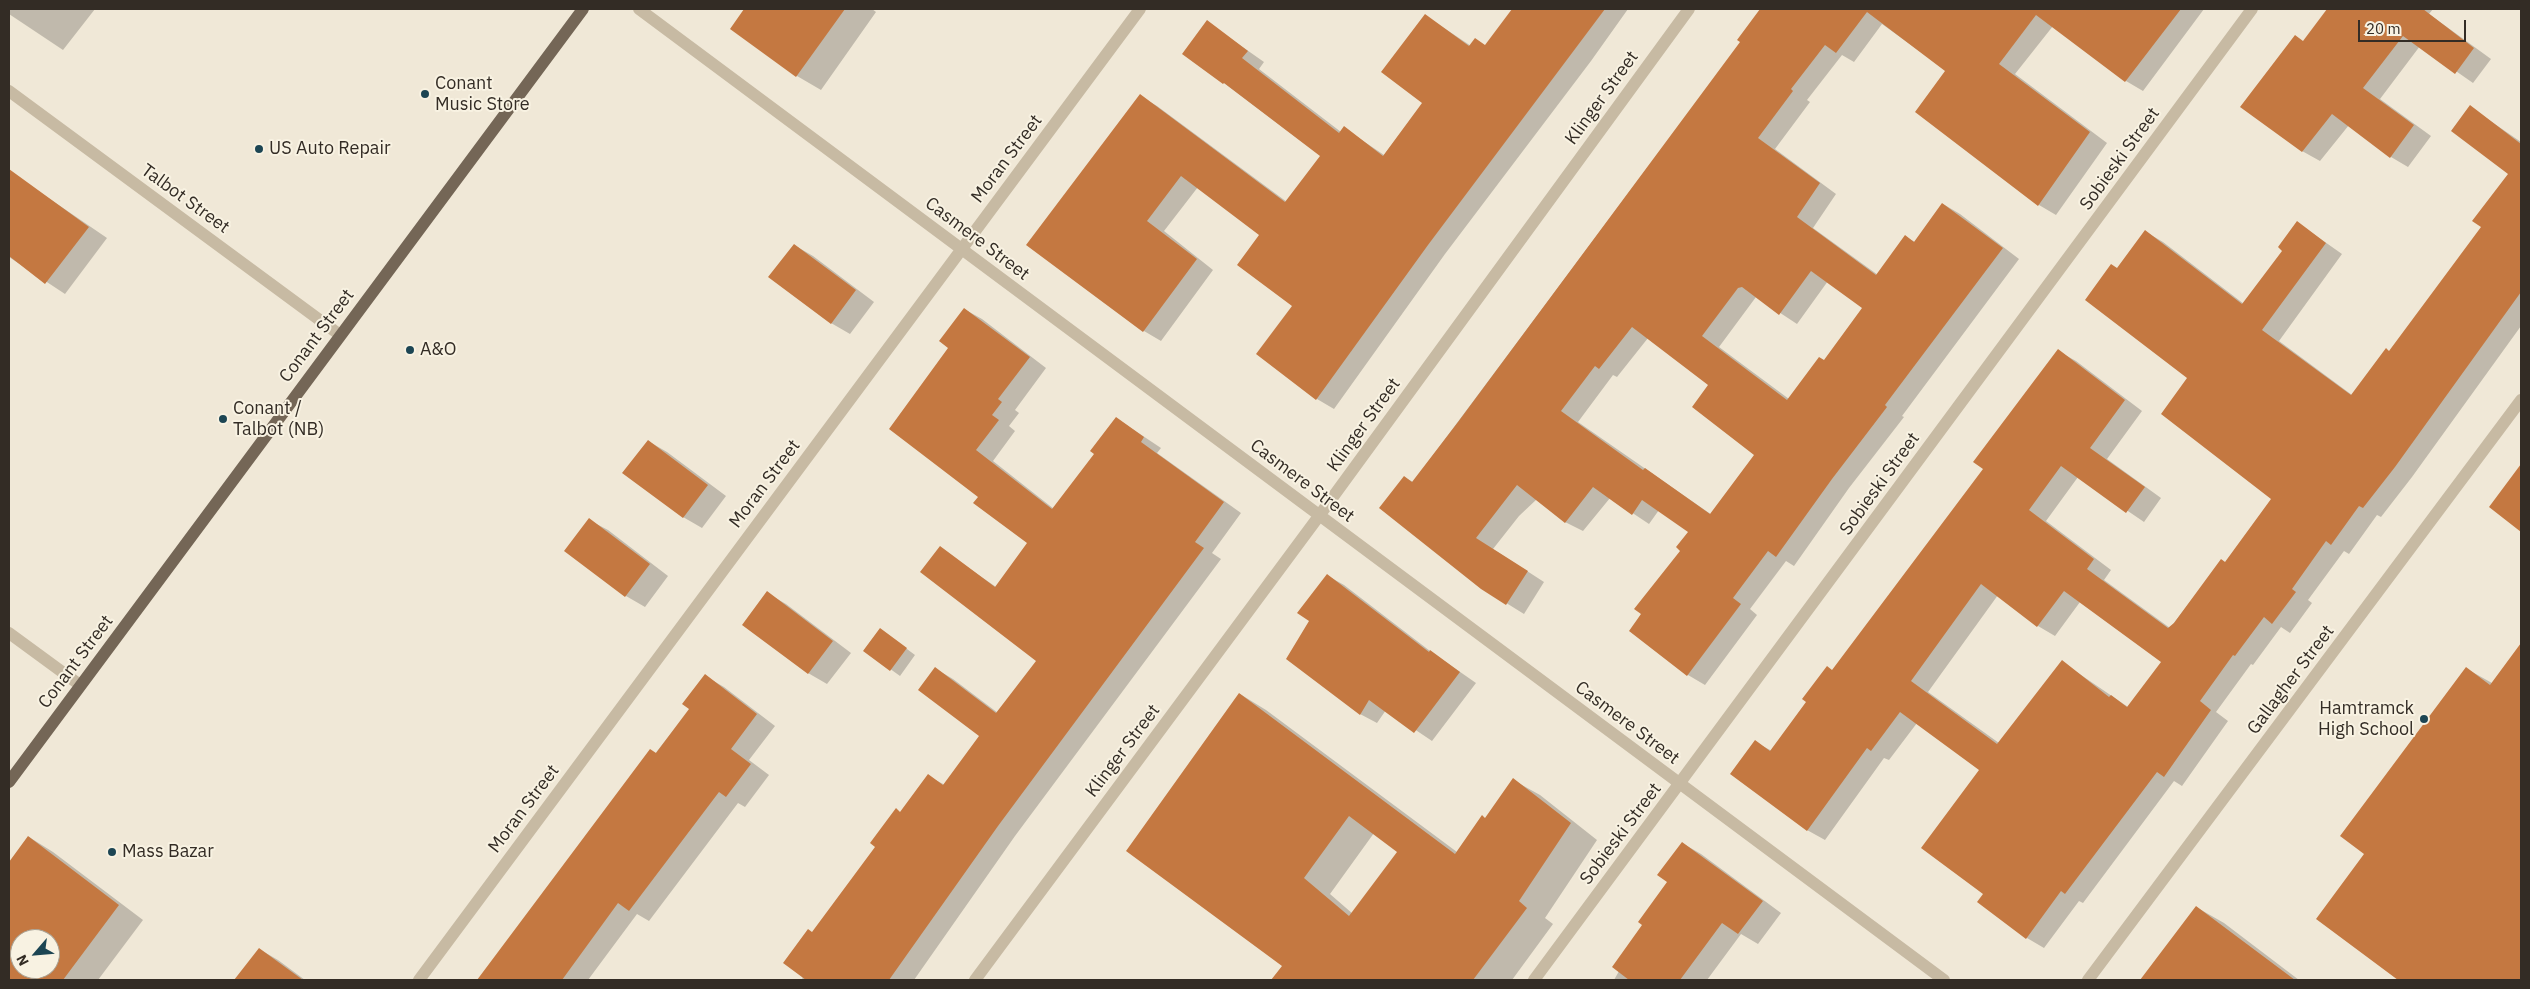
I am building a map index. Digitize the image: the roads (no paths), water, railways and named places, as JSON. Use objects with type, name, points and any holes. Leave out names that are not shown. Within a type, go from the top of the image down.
[{"type":"main road","name":"Conant Street","points":[[9,782],[583,9]]},
{"type":"street","name":"Casmere Street","points":[[639,9],[1944,980]]},
{"type":"street","name":"Moran Street","points":[[419,980],[1140,9]]},
{"type":"street","name":"Klinger Street","points":[[975,980],[1319,516],[1689,9]]},
{"type":"street","name":"Sobieski Street","points":[[1534,980],[2252,9]]},
{"type":"street","name":"Talbot Street","points":[[9,91],[340,335]]},
{"type":"street","name":"Gallagher Street","points":[[2088,980],[2521,400]]},
{"type":"street","points":[[9,633],[80,685]]},
{"type":"place","name":"Conant Music Store","points":[[425,94]]},
{"type":"place","name":"US Auto Repair","points":[[259,149]]},
{"type":"place","name":"A&O","points":[[410,350]]},
{"type":"place","name":"Conant / Talbot (NB)","points":[[223,419]]},
{"type":"place","name":"Hamtramck High School","points":[[2424,719]]},
{"type":"place","name":"Mass Bazar","points":[[112,852]]}]
